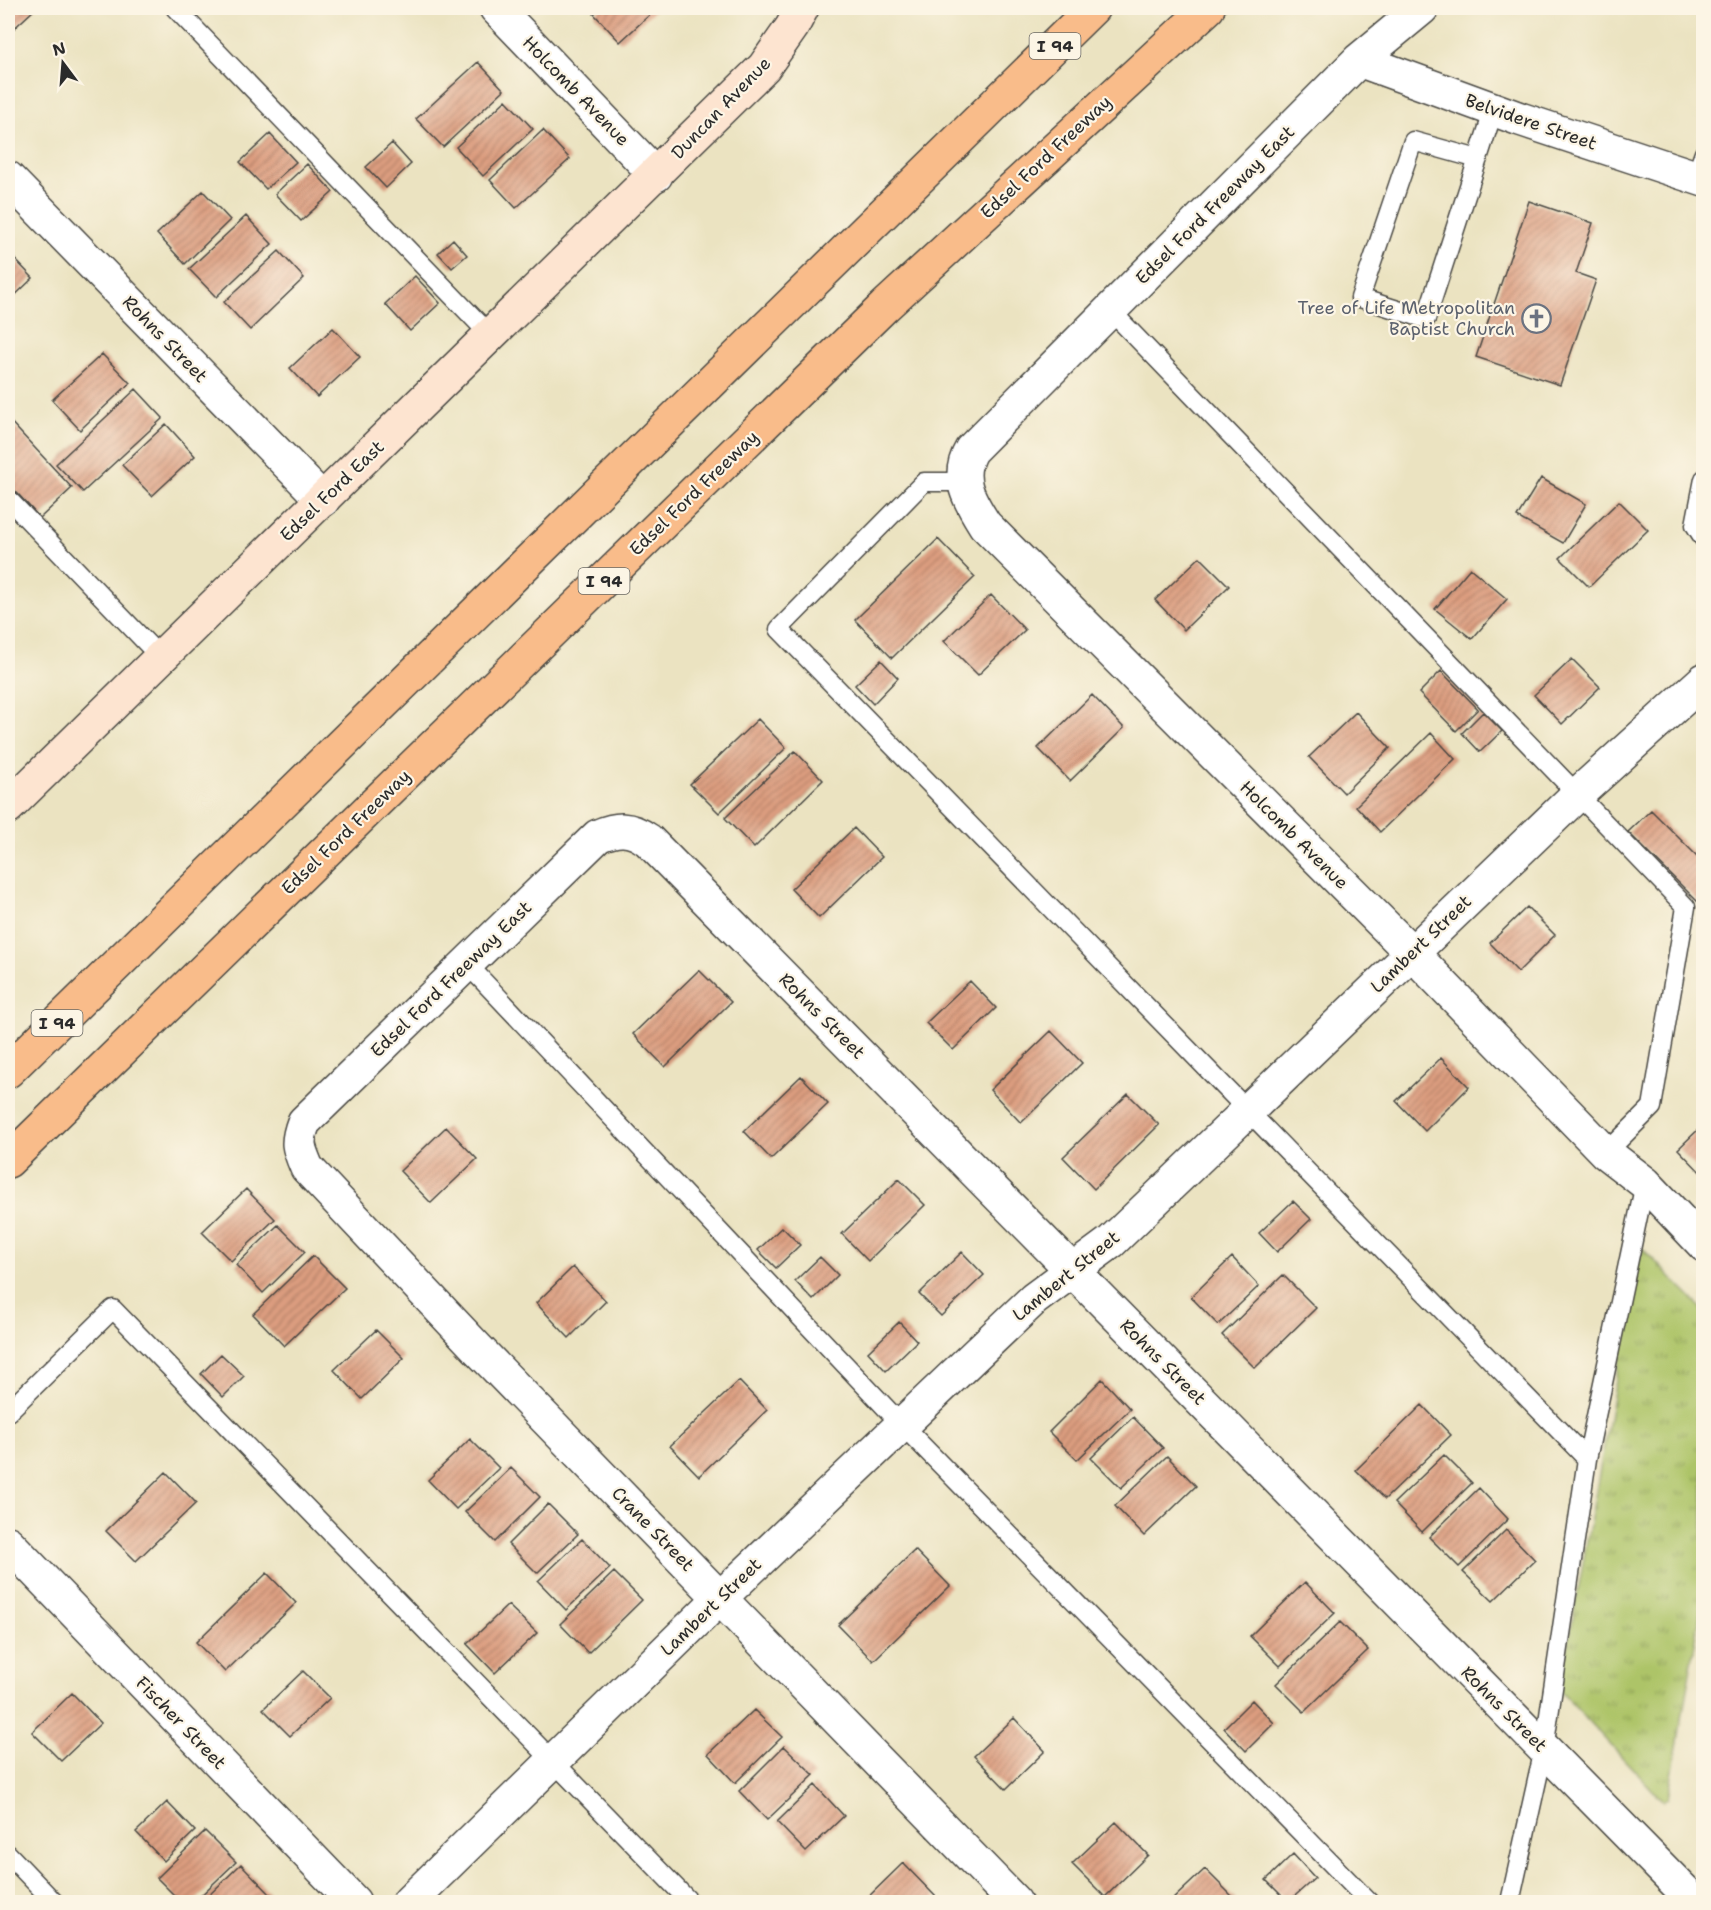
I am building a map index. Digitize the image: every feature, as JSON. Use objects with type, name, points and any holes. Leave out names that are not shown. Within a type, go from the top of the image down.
[{"type":"highway","name":"I 94","points":[[8,1071],[1093,8]]},
{"type":"highway","name":"Edsel Ford Freeway","points":[[8,1161],[884,307],[1208,8]]},
{"type":"street","name":"Holcomb Avenue","points":[[496,8],[656,175]]},
{"type":"street","name":"Duncan Avenue","points":[[656,175],[764,67],[792,27],[802,8]]},
{"type":"street","name":"Edsel Ford Freeway East","points":[[964,482],[963,464],[971,450],[1359,60],[1422,8]]},
{"type":"street","name":"Belvidere Street","points":[[1359,60],[1494,109],[1701,170]]},
{"type":"street","name":"Edsel Ford East","points":[[8,807],[656,175]]},
{"type":"street","name":"Rohns Street","points":[[8,178],[323,500]]},
{"type":"street","name":"Holcomb Avenue","points":[[964,482],[971,503],[985,525],[1412,953],[1606,1153],[1645,1183],[1704,1245]]},
{"type":"street","name":"Lambert Street","points":[[409,1902],[720,1598],[1034,1299],[1111,1242],[1578,794],[1704,680]]},
{"type":"street","name":"Edsel Ford Freeway East","points":[[299,1150],[297,1140],[304,1122],[598,836],[616,829],[626,830]]},
{"type":"street","name":"Rohns Street","points":[[626,830],[637,832],[648,840],[1695,1902]]},
{"type":"street","name":"Crane Street","points":[[299,1150],[307,1168],[1015,1902]]},
{"type":"street","name":"Fischer Street","points":[[8,1543],[354,1902]]},
{"type":"lane","points":[[175,8],[491,336]]},
{"type":"lane","points":[[1478,159],[1413,141],[1360,298],[1426,319],[1478,159],[1494,109]]},
{"type":"lane","points":[[1111,311],[1686,907],[1652,1107],[1606,1153]]},
{"type":"lane","points":[[1704,479],[1695,525],[1704,539]]},
{"type":"lane","points":[[964,482],[924,482],[778,629],[1587,1459]]},
{"type":"lane","points":[[8,499],[160,658]]},
{"type":"lane","points":[[467,964],[902,1425],[1369,1902]]},
{"type":"lane","points":[[1510,1902],[1544,1749],[1587,1459],[1645,1183]]},
{"type":"lane","points":[[8,1412],[113,1309],[690,1902]]},
{"type":"lane","points":[[8,1854],[54,1902]]},
{"type":"green space","points":[[1640,1246],[1703,1310],[1703,1598],[1668,1798],[1663,1801],[1560,1691]]},
{"type":"building","points":[[8,8],[36,8],[8,34]]},
{"type":"building","points":[[600,8],[657,8],[620,42],[594,14]]},
{"type":"building","points":[[478,62],[504,90],[443,147],[416,119]]},
{"type":"building","points":[[506,100],[533,129],[483,176],[456,147]]},
{"type":"building","points":[[543,130],[570,159],[516,208],[490,180]]},
{"type":"building","points":[[270,134],[296,162],[266,189],[240,162]]},
{"type":"building","points":[[392,143],[411,164],[386,188],[366,167]]},
{"type":"building","points":[[307,164],[333,192],[301,221],[275,194]]},
{"type":"building","points":[[203,191],[230,220],[185,264],[157,234]]},
{"type":"building","name":"Tree of Life Metropolitan Baptist Church","points":[[1529,201],[1593,223],[1576,273],[1596,280],[1560,385],[1476,357]]},
{"type":"building","points":[[246,216],[272,244],[216,297],[189,269]]},
{"type":"building","points":[[453,239],[467,255],[452,268],[438,253]]},
{"type":"building","points":[[279,251],[304,278],[250,330],[224,302]]},
{"type":"building","points":[[8,252],[33,278],[8,302]]},
{"type":"building","points":[[415,276],[440,303],[410,331],[385,304]]},
{"type":"building","points":[[333,328],[360,357],[317,397],[290,368]]},
{"type":"building","points":[[102,354],[130,383],[80,430],[52,400]]},
{"type":"building","points":[[136,389],[163,418],[83,492],[56,464]]},
{"type":"building","points":[[8,419],[72,488],[40,518],[8,483]]},
{"type":"building","points":[[166,424],[195,456],[152,496],[122,465]]},
{"type":"building","points":[[1541,478],[1586,504],[1563,543],[1517,517]]},
{"type":"building","points":[[1619,501],[1648,530],[1589,587],[1560,558]]},
{"type":"building","points":[[938,539],[975,577],[892,658],[855,620]]},
{"type":"building","points":[[1200,557],[1229,586],[1184,630],[1155,600]]},
{"type":"building","points":[[1470,568],[1507,599],[1472,639],[1435,609]]},
{"type":"building","points":[[991,595],[1025,630],[978,675],[944,641]]},
{"type":"building","points":[[1572,659],[1600,687],[1562,724],[1534,695]]},
{"type":"building","points":[[881,660],[898,678],[873,704],[855,685]]},
{"type":"building","points":[[1441,671],[1478,709],[1456,731],[1419,693]]},
{"type":"building","points":[[1092,695],[1124,728],[1070,781],[1038,748]]},
{"type":"building","points":[[1356,712],[1390,748],[1344,793],[1309,757]]},
{"type":"building","points":[[1483,712],[1502,731],[1480,752],[1462,733]]},
{"type":"building","points":[[758,719],[786,748],[719,813],[690,784]]},
{"type":"building","points":[[1431,733],[1455,759],[1380,832],[1356,806]]},
{"type":"building","points":[[795,751],[823,780],[754,848],[725,818]]},
{"type":"building","points":[[1651,810],[1704,863],[1704,908],[1628,832]]},
{"type":"building","points":[[854,828],[882,857],[819,918],[791,889]]},
{"type":"building","points":[[1527,907],[1555,935],[1518,972],[1490,943]]},
{"type":"building","points":[[699,970],[731,1002],[665,1067],[633,1034]]},
{"type":"building","points":[[970,981],[996,1008],[953,1050],[926,1023]]},
{"type":"building","points":[[1051,1031],[1082,1063],[1021,1123],[990,1090]]},
{"type":"building","points":[[1441,1058],[1469,1087],[1425,1131],[1396,1101]]},
{"type":"building","points":[[801,1076],[828,1104],[771,1159],[744,1131]]},
{"type":"building","points":[[1128,1094],[1159,1125],[1094,1189],[1063,1157]]},
{"type":"building","points":[[1704,1124],[1704,1176],[1678,1149]]},
{"type":"building","points":[[446,1127],[477,1159],[431,1203],[400,1171]]},
{"type":"building","points":[[899,1179],[925,1205],[868,1261],[842,1234]]},
{"type":"building","points":[[246,1189],[275,1219],[231,1261],[202,1232]]},
{"type":"building","points":[[1293,1201],[1311,1219],[1277,1252],[1259,1233]]},
{"type":"building","points":[[278,1225],[305,1252],[263,1293],[236,1265]]},
{"type":"building","points":[[782,1227],[800,1245],[776,1268],[758,1250]]},
{"type":"building","points":[[962,1252],[984,1275],[941,1316],[919,1294]]},
{"type":"building","points":[[313,1256],[345,1288],[284,1346],[253,1314]]},
{"type":"building","points":[[820,1257],[838,1275],[813,1300],[795,1281]]},
{"type":"building","points":[[1232,1257],[1259,1286],[1218,1325],[1191,1297]]},
{"type":"building","points":[[573,1267],[606,1301],[569,1338],[536,1303]]},
{"type":"building","points":[[1283,1275],[1316,1308],[1255,1368],[1222,1335]]},
{"type":"building","points":[[899,1322],[917,1341],[886,1371],[868,1352]]},
{"type":"building","points":[[376,1330],[404,1358],[362,1399],[334,1370]]},
{"type":"building","points":[[221,1354],[244,1376],[223,1397],[201,1374]]},
{"type":"building","points":[[1102,1379],[1130,1409],[1077,1460],[1049,1432]]},
{"type":"building","points":[[739,1381],[767,1410],[699,1476],[670,1446]]},
{"type":"building","points":[[1422,1405],[1451,1435],[1385,1499],[1356,1470]]},
{"type":"building","points":[[1133,1417],[1163,1448],[1121,1488],[1091,1458]]},
{"type":"building","points":[[470,1439],[499,1468],[456,1509],[428,1480]]},
{"type":"building","points":[[1444,1455],[1472,1483],[1422,1532],[1394,1503]]},
{"type":"building","points":[[1167,1456],[1196,1486],[1144,1536],[1115,1506]]},
{"type":"building","points":[[511,1468],[540,1497],[495,1542],[465,1512]]},
{"type":"building","points":[[166,1472],[196,1503],[136,1561],[106,1531]]},
{"type":"building","points":[[1479,1488],[1508,1519],[1459,1567],[1429,1537]]},
{"type":"building","points":[[548,1504],[578,1534],[537,1573],[508,1544]]},
{"type":"building","points":[[1506,1530],[1535,1560],[1493,1601],[1463,1572]]},
{"type":"building","points":[[582,1539],[610,1568],[566,1610],[538,1581]]},
{"type":"building","points":[[915,1550],[950,1586],[873,1661],[838,1625]]},
{"type":"building","points":[[614,1572],[642,1600],[588,1653],[560,1624]]},
{"type":"building","points":[[267,1573],[296,1603],[225,1672],[196,1642]]},
{"type":"building","points":[[1305,1582],[1335,1613],[1280,1666],[1250,1636]]},
{"type":"building","points":[[508,1605],[537,1633],[495,1673],[467,1644]]},
{"type":"building","points":[[1340,1622],[1368,1650],[1304,1712],[1276,1684]]},
{"type":"building","points":[[303,1671],[330,1698],[290,1736],[263,1709]]},
{"type":"building","points":[[72,1693],[101,1723],[61,1761],[32,1732]]},
{"type":"building","points":[[1252,1700],[1274,1723],[1246,1751],[1224,1728]]},
{"type":"building","points":[[754,1710],[782,1737],[735,1783],[708,1754]]},
{"type":"building","points":[[1014,1718],[1045,1751],[1006,1789],[974,1756]]},
{"type":"building","points":[[784,1746],[814,1775],[767,1820],[739,1791]]},
{"type":"building","points":[[815,1785],[844,1816],[806,1852],[777,1822]]},
{"type":"building","points":[[167,1802],[195,1831],[164,1861],[136,1832]]},
{"type":"building","points":[[1116,1822],[1148,1855],[1105,1897],[1072,1864]]},
{"type":"building","points":[[205,1831],[236,1862],[194,1902],[181,1902],[157,1878]]},
{"type":"building","points":[[1293,1854],[1315,1878],[1288,1902],[1266,1880]]},
{"type":"building","points":[[903,1863],[936,1897],[931,1902],[863,1902]]},
{"type":"building","points":[[241,1864],[272,1896],[266,1902],[202,1902]]},
{"type":"building","points":[[1205,1869],[1237,1901],[1170,1902]]},
{"type":"place","name":"Tree of Life Metropolitan Baptist Church","points":[[1536,318]]}]
